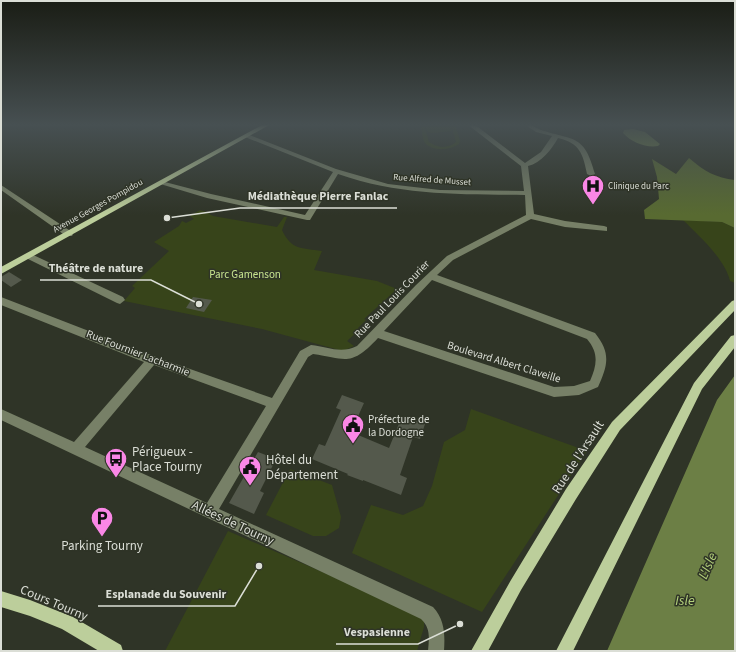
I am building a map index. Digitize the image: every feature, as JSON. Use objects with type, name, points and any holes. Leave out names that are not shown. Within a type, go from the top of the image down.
[{"type":"main road","name":"Avenue Georges Pompidou","points":[[1,271],[213,154]]},
{"type":"main road","name":"Rue de l'Arsault","points":[[479,651],[516,585],[571,494],[616,426],[735,304]]},
{"type":"main road","points":[[564,651],[698,386],[735,339]]},
{"type":"main road","name":"Cours Tourny","points":[[1,599],[30,608],[67,623],[97,646],[115,651]]},
{"type":"street","name":"Rue Alfred de Musset","points":[[294,154],[371,182],[401,188],[430,191],[528,193]]},
{"type":"street","points":[[510,154],[524,165],[530,216],[565,224],[604,229]]},
{"type":"street","points":[[524,165],[534,162],[541,154]]},
{"type":"street","points":[[586,154],[591,174]]},
{"type":"street","points":[[161,183],[210,196],[307,218],[337,171]]},
{"type":"street","points":[[1,187],[69,234]]},
{"type":"street","name":"Rue Paul Louis Courier","points":[[209,512],[304,354],[308,351],[315,350],[341,356],[349,355],[361,349],[430,276],[450,258],[530,216]]},
{"type":"street","points":[[29,256],[120,300]]},
{"type":"street","name":"Boulevard Albert Claveille","points":[[376,332],[383,336],[554,392],[583,390],[594,384],[599,373],[603,352],[599,344],[591,336],[430,276]]},
{"type":"street","name":"Rue Fournier Lacharmie","points":[[1,301],[152,360],[275,404]]},
{"type":"street","points":[[76,449],[152,360]]},
{"type":"street","name":"Allées de Tourny","points":[[1,414],[427,613],[433,618],[436,627],[436,651]]},
{"type":"green space","name":"Parc Gamenson","points":[[200,210],[210,213],[209,214],[213,216],[277,227],[284,217],[287,217],[282,230],[285,237],[293,245],[322,251],[314,270],[377,281],[397,289],[364,319],[366,320],[358,328],[359,330],[347,341],[354,346],[343,351],[262,329],[124,301],[135,288],[132,286],[169,251],[154,242],[179,226],[182,221],[186,223],[194,219],[190,216]]},
{"type":"green space","points":[[683,220],[722,222],[735,228],[735,283],[730,281],[723,264],[711,248]]},
{"type":"green space","points":[[471,409],[587,451],[482,612],[352,553],[371,505],[403,515],[423,506],[432,486],[444,442],[465,430]]},
{"type":"green space","points":[[290,469],[332,485],[341,517],[339,528],[326,536],[313,536],[266,515]]},
{"type":"green space","points":[[228,531],[414,612],[424,621],[424,627],[417,651],[165,651]]},
{"type":"shaded area","points":[[689,158],[710,173],[722,178],[735,180],[735,228],[722,222],[645,219],[644,210],[659,199],[657,177],[652,159],[676,174]]},
{"type":"water","name":"Isle","points":[[735,375],[735,651],[607,651],[717,400]]},
{"type":"building","points":[[9,272],[22,280],[11,287],[1,280],[1,277]]},
{"type":"building","points":[[193,297],[212,300],[204,312],[186,308]]},
{"type":"building","name":"Préfecture de la Dordogne","points":[[342,395],[364,403],[351,432],[389,448],[402,416],[425,424],[420,439],[413,437],[400,475],[407,478],[401,495],[347,475],[348,474],[312,459],[319,444],[325,446],[341,410],[336,408]]},
{"type":"building","name":"Hôtel du Département","points":[[258,452],[276,459],[260,491],[264,493],[254,514],[229,503]]},
{"type":"place","name":"Clinique du Parc","points":[[593,206]]},
{"type":"place","name":"Médiathèque Pierre Fanlac","points":[[167,218]]},
{"type":"place","name":"Théâtre de nature","points":[[199,304]]},
{"type":"place","name":"Préfecture de la Dordogne","points":[[353,444]]},
{"type":"place","name":"Périgueux - Place Tourny","points":[[116,478]]},
{"type":"place","name":"Hôtel du Département","points":[[250,486]]},
{"type":"place","name":"Parking Tourny","points":[[102,538]]},
{"type":"place","name":"Esplanade du Souvenir","points":[[259,566]]},
{"type":"place","name":"Vespasienne","points":[[460,624]]},
{"type":"water label","name":"L'Isle","points":[[708,566]]}]
